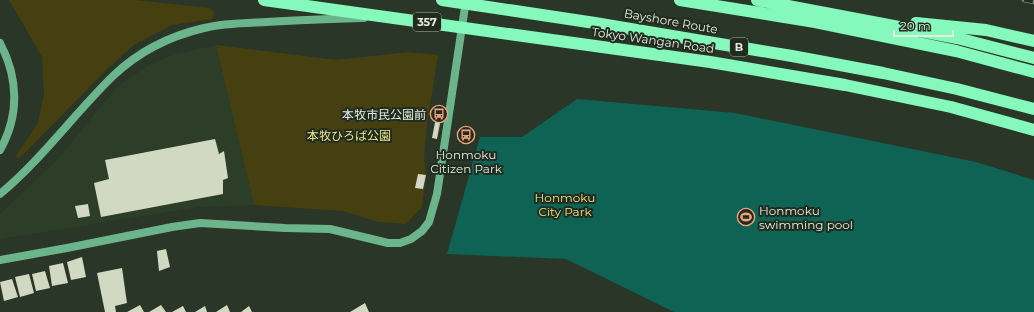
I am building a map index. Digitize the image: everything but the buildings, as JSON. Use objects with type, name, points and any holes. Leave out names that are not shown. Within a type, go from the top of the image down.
[{"type":"highway","name":"Tokyo Wangan Road","points":[[264,0],[710,62],[844,85],[951,107],[1034,130]]},
{"type":"highway","name":"Bayshore Route","points":[[442,0],[595,23],[792,56],[883,73],[956,89],[1034,109]]},
{"type":"highway","name":"Bayshore Route","points":[[680,0],[815,22],[956,51],[1034,72]]},
{"type":"highway","points":[[756,0],[957,38],[1034,58]]},
{"type":"highway","points":[[835,14],[986,30],[1034,40]]},
{"type":"street","points":[[0,260],[200,223],[330,229],[388,243],[400,243],[411,239],[422,232],[428,222],[437,194],[466,0]]},
{"type":"street","points":[[0,194],[16,181],[41,156],[114,75],[134,58],[155,45],[180,35],[205,28],[233,24],[391,17]]},
{"type":"street","points":[[0,42],[13,77],[15,100],[12,121],[0,150]]},
{"type":"shaded area","points":[[216,45],[254,205],[200,207],[0,239],[0,214],[58,159],[117,87],[150,64],[176,54]]},
{"type":"green space","points":[[9,0],[135,0],[210,8],[214,14],[212,19],[172,25],[134,45],[107,69],[19,159],[16,156],[38,123],[44,94],[42,57]]},
{"type":"green space","name":"本牧ひろば公園","points":[[216,45],[336,60],[409,52],[438,55],[427,124],[424,157],[426,174],[422,207],[406,224],[378,222],[343,211],[254,205]]},
{"type":"water","name":"Honmoku swimming pool","points":[[577,99],[735,113],[976,162],[1034,180],[1034,312],[674,312],[566,259],[447,254],[480,137],[522,137]]},
{"type":"railway","points":[[1024,0],[1034,2]]},
{"type":"place","name":"本牧市民公園前","points":[[439,114]]},
{"type":"place","name":"Honmoku Citizen Park","points":[[466,135]]},
{"type":"place","name":"Honmoku swimming pool","points":[[746,217]]},
{"type":"park label","name":"Honmoku City Park","points":[[565,204]]}]
